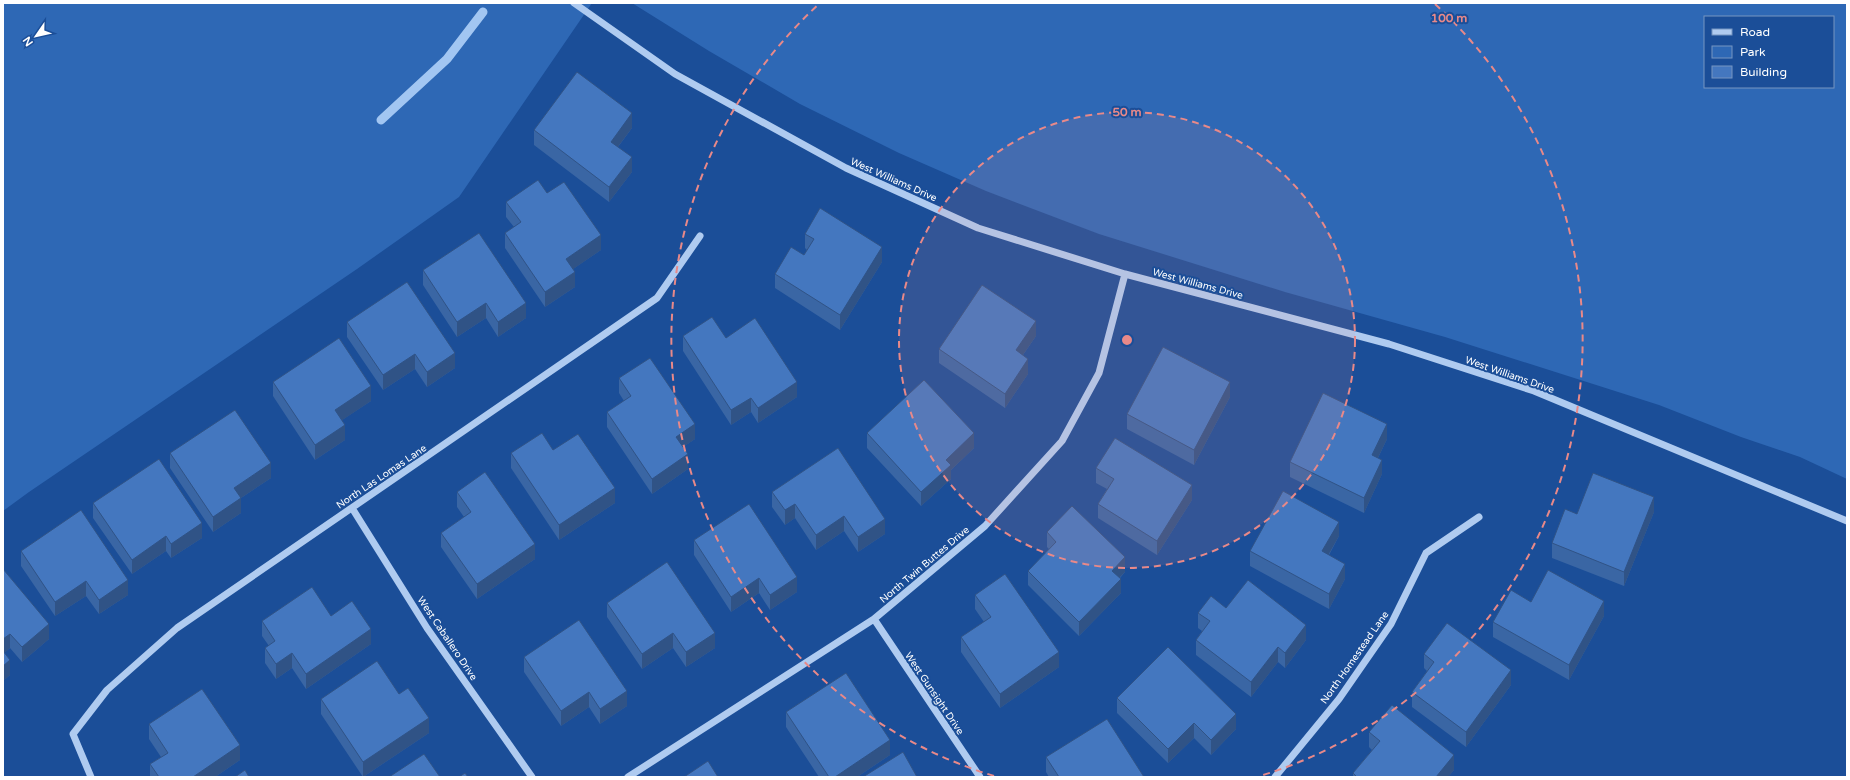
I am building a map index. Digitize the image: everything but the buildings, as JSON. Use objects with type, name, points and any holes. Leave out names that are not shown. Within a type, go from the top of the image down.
[{"type":"street","name":"West Williams Drive","points":[[574,3],[675,74],[846,168],[978,228],[1125,274],[1389,344],[1534,391],[1847,521]]},
{"type":"street","name":"North Las Lomas Lane","points":[[91,777],[73,734],[107,690],[177,628],[657,298],[700,236]]},
{"type":"street","name":"North Twin Buttes Drive","points":[[628,777],[874,620],[984,526],[1062,441],[1099,373],[1125,274]]},
{"type":"street","name":"West Caballero Drive","points":[[352,508],[427,628],[532,777]]},
{"type":"street","name":"North Homestead Lane","points":[[1275,777],[1339,699],[1391,624],[1426,553],[1479,517]]},
{"type":"street","name":"West Gunsight Drive","points":[[874,620],[980,777]]},
{"type":"green space","points":[[3,3],[592,3],[459,197],[357,269],[3,511]]},
{"type":"green space","points":[[632,3],[1846,3],[1847,479],[1800,457],[1741,437],[1659,405],[1445,337],[1285,292],[1099,234],[986,191],[899,153],[800,104],[709,51]]},
{"type":"waterway","points":[[381,120],[447,59],[483,12]]}]
